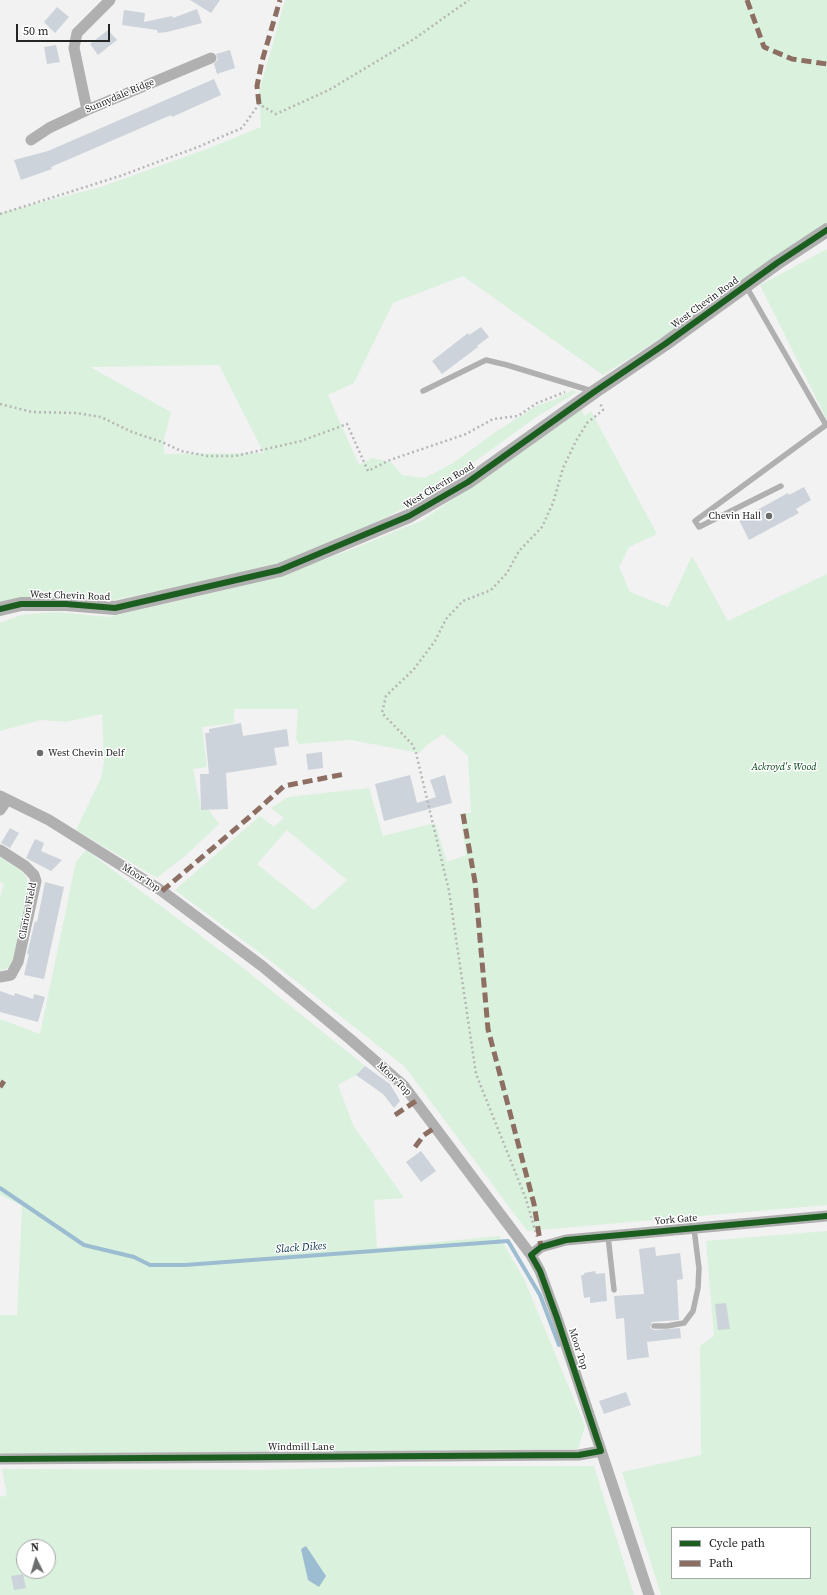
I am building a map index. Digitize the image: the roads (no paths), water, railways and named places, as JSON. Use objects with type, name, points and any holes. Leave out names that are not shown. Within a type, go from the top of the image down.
[{"type":"street","points":[[87,110],[74,48],[77,33],[110,0]]},
{"type":"street","name":"Sunnydale Ridge","points":[[31,140],[49,128],[87,110],[211,58]]},
{"type":"street","name":"West Chevin Road","points":[[0,609],[21,604],[66,604],[115,608],[280,570],[410,516],[468,482],[594,392],[827,230]]},
{"type":"street","points":[[0,810],[4,798]]},
{"type":"street","name":"Moor Top","points":[[4,798],[49,820],[162,891],[262,966],[404,1086],[531,1255],[540,1271],[649,1595]]},
{"type":"street","name":"Clarion Field","points":[[0,850],[24,866],[34,876],[36,881],[18,962],[11,975],[0,977]]},
{"type":"street","name":"York Gate","points":[[531,1255],[539,1248],[566,1240],[827,1216]]},
{"type":"street","name":"Windmill Lane","points":[[0,1459],[579,1455],[601,1451]]},
{"type":"lane","points":[[746,286],[826,425],[695,521],[699,527],[781,486]]},
{"type":"lane","points":[[423,391],[486,360],[507,364],[594,392]]},
{"type":"lane","points":[[654,1326],[667,1326],[684,1323],[693,1311],[698,1288],[699,1268],[694,1228]]},
{"type":"lane","points":[[608,1236],[614,1290]]},
{"type":"water","points":[[306,1546],[326,1576],[319,1587],[308,1580],[301,1549]]},
{"type":"waterway","name":"Slack Dikes","points":[[0,1188],[84,1245],[134,1257],[150,1265],[185,1265],[508,1241],[540,1295],[559,1345]]},
{"type":"place","name":"Chevin Hall","points":[[769,516]]},
{"type":"place","name":"West Chevin Delf","points":[[40,753]]},
{"type":"park label","name":"Ackroyd's Wood","points":[[784,767]]}]
